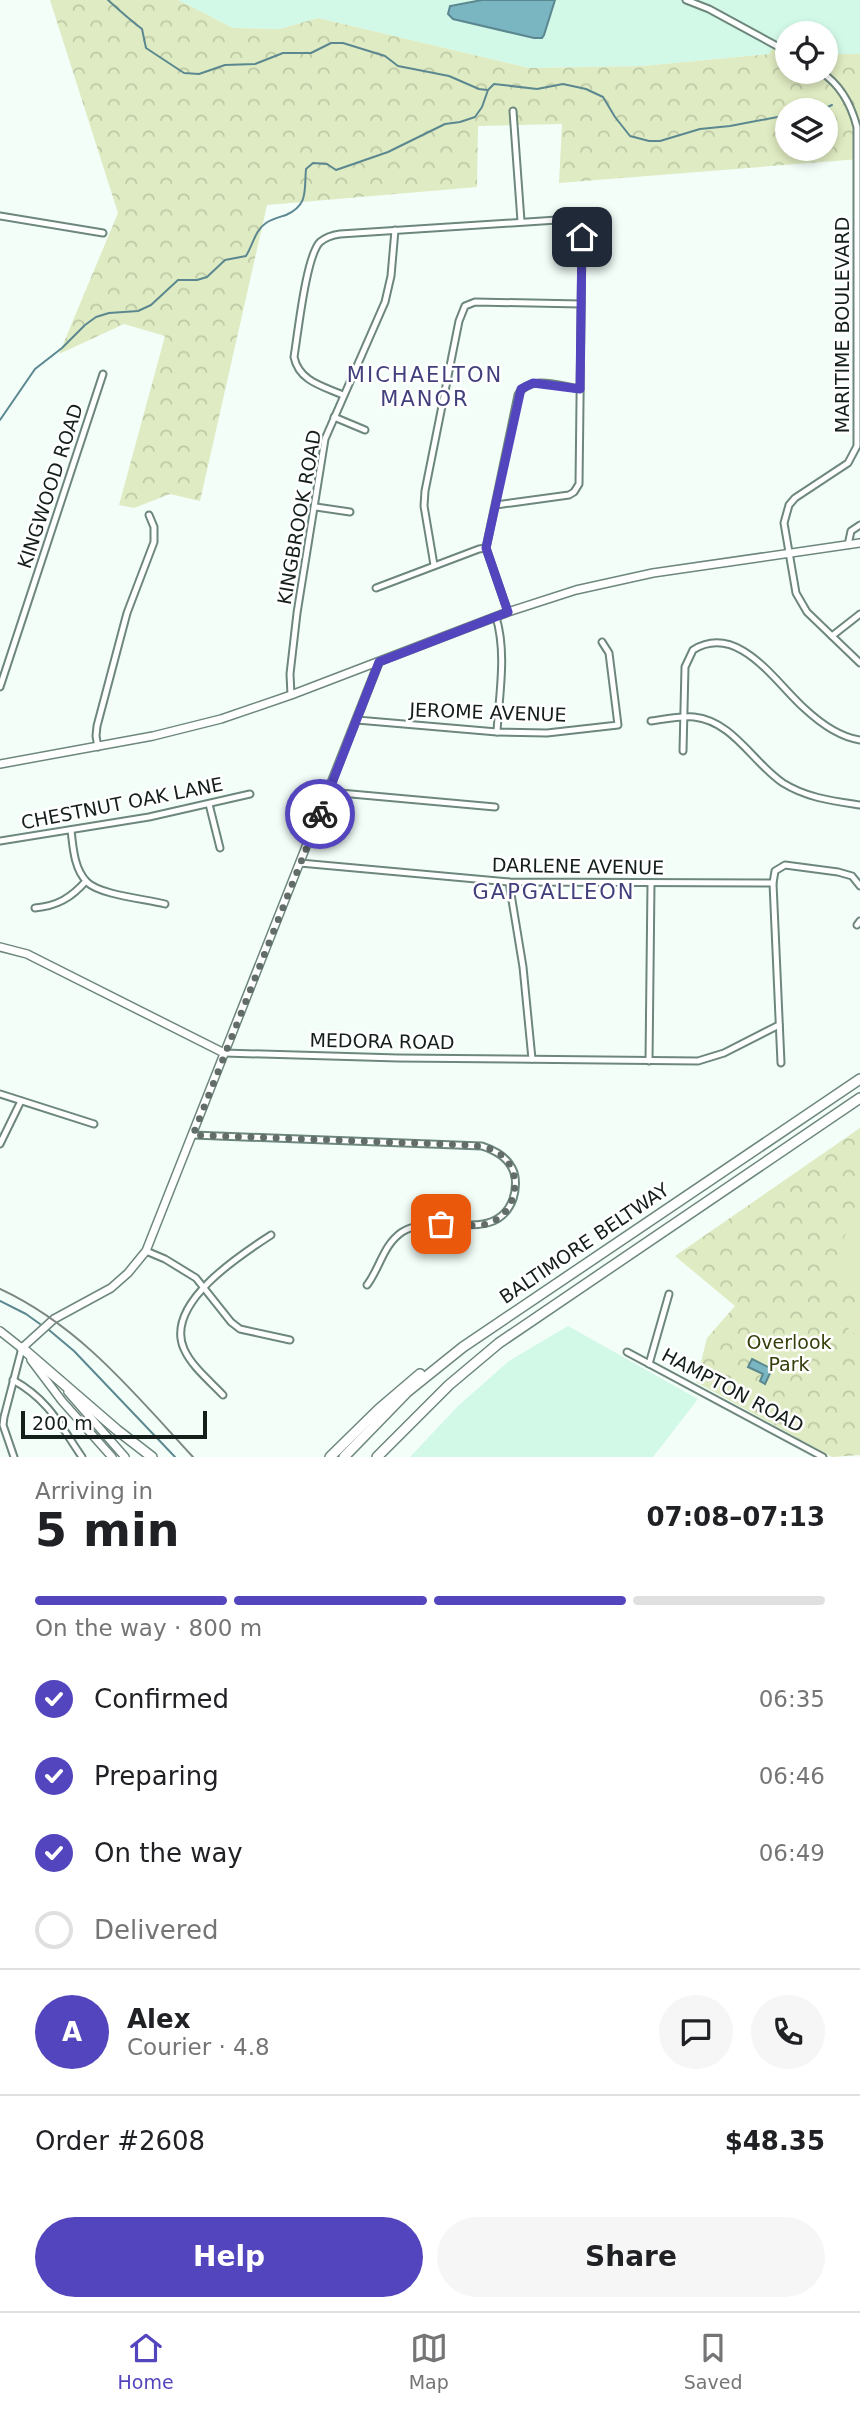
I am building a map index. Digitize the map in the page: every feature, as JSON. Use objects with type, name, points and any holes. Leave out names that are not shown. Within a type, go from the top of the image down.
[{"type":"highway","name":"BALTIMORE BELTWAY","points":[[344,1457],[407,1392],[491,1326],[860,1079]]},
{"type":"highway","name":"BALTIMORE BELTWAY","points":[[380,1457],[394,1438],[449,1385],[499,1343],[860,1098]]},
{"type":"highway","points":[[330,1457],[402,1388],[491,1326]]},
{"type":"highway","points":[[22,1348],[152,1457]]},
{"type":"street","points":[[686,0],[709,9],[775,45]]},
{"type":"street","name":"MARITIME BOULEVARD","points":[[835,84],[846,98],[857,127],[857,446],[848,463],[804,491],[789,505],[784,523],[799,600],[807,612],[860,663]]},
{"type":"street","points":[[513,111],[521,221]]},
{"type":"street","points":[[0,216],[103,233]]},
{"type":"street","points":[[343,395],[306,379],[295,364],[293,356],[311,258],[321,241],[330,236],[395,230],[572,219],[582,229],[577,488],[569,495],[496,505]]},
{"type":"street","name":"KINGBROOK ROAD","points":[[291,695],[290,674],[297,613],[325,439],[385,302],[391,276],[395,230]]},
{"type":"street","points":[[434,565],[424,506],[425,491],[459,321],[465,306],[475,302],[581,304]]},
{"type":"street","name":"KINGWOOD ROAD","points":[[0,687],[103,374]]},
{"type":"street","points":[[508,612],[486,548],[521,389],[533,383],[580,389]]},
{"type":"street","points":[[334,417],[365,430]]},
{"type":"street","points":[[316,507],[350,512]]},
{"type":"street","points":[[98,747],[97,726],[127,613],[154,542],[154,527],[149,514]]},
{"type":"street","points":[[848,545],[851,531],[860,525]]},
{"type":"street","points":[[0,764],[98,747],[221,719],[508,612],[612,580],[860,543]]},
{"type":"street","points":[[376,588],[486,548]]},
{"type":"street","points":[[832,636],[860,614]]},
{"type":"street","points":[[496,617],[500,630],[502,659],[497,732]]},
{"type":"street","name":"JEROME AVENUE","points":[[358,720],[497,732],[563,733],[618,725],[609,653],[601,642]]},
{"type":"street","points":[[683,751],[685,667],[688,657],[700,646],[720,643],[729,644],[749,654],[804,708],[832,730],[860,740]]},
{"type":"street","points":[[14,1457],[3,1425],[5,1405],[22,1348],[54,1319],[111,1288],[146,1251],[379,662]]},
{"type":"street","points":[[651,721],[684,717],[704,719],[723,728],[770,773],[798,791],[814,797],[860,805]]},
{"type":"street","points":[[329,792],[495,807]]},
{"type":"street","name":"CHESTNUT OAK LANE","points":[[0,841],[149,817],[250,793]]},
{"type":"street","points":[[209,804],[220,848]]},
{"type":"street","points":[[71,830],[76,860],[86,881],[106,890],[165,904]]},
{"type":"street","name":"DARLENE AVENUE","points":[[300,863],[509,882],[773,883]]},
{"type":"street","points":[[781,1063],[773,883],[775,871],[785,865],[844,873],[852,876],[860,886]]},
{"type":"street","points":[[35,908],[65,900],[86,881]]},
{"type":"street","points":[[509,882],[523,967],[532,1059]]},
{"type":"street","points":[[649,1061],[651,883]]},
{"type":"street","name":"MEDORA ROAD","points":[[0,947],[27,954],[224,1053],[398,1058],[706,1060],[779,1025]]},
{"type":"street","points":[[0,1094],[94,1124]]},
{"type":"street","points":[[0,1144],[21,1101]]},
{"type":"street","points":[[193,1135],[474,1146],[495,1150],[507,1161],[514,1176],[514,1196],[498,1219],[482,1225],[430,1223],[403,1232],[388,1245],[367,1285]]},
{"type":"street","points":[[223,1395],[188,1357],[180,1332],[185,1315],[204,1287],[234,1259],[271,1235]]},
{"type":"street","points":[[146,1251],[196,1278],[231,1322],[240,1329],[290,1340]]},
{"type":"street","points":[[649,1364],[669,1294]]},
{"type":"street","points":[[0,1331],[68,1392],[125,1457]]},
{"type":"street","points":[[22,1348],[62,1401],[112,1457]]},
{"type":"street","name":"HAMPTON ROAD","points":[[627,1352],[823,1457]]},
{"type":"street","points":[[13,1380],[47,1404],[82,1457]]},
{"type":"shaded area","points":[[178,0],[860,0],[860,54],[838,54],[838,21],[775,21],[775,45],[770,54],[643,66],[529,68],[318,18],[280,29],[233,28]]},
{"type":"shaded area","points":[[568,1326],[698,1399],[653,1457],[410,1457],[458,1406],[509,1361]]},
{"type":"green space","points":[[50,0],[178,0],[233,28],[280,29],[318,18],[529,68],[643,66],[769,54],[775,44],[775,84],[838,84],[838,54],[860,54],[860,159],[838,161],[838,98],[775,98],[775,161],[835,161],[559,183],[562,124],[478,126],[477,187],[267,205],[200,501],[170,494],[134,508],[119,505],[165,336],[124,324],[59,354],[118,213]]},
{"type":"green space","name":"Overlook Park","points":[[860,1128],[860,1455],[832,1457],[696,1382],[707,1338],[735,1306],[675,1256]]},
{"type":"green space","points":[[860,1212],[860,1292],[843,1296],[839,1273],[840,1251],[847,1231]]},
{"type":"green space","points":[[860,1315],[860,1332],[850,1334],[846,1319]]},
{"type":"water","points":[[482,0],[555,0],[544,35],[542,38],[534,38],[453,19],[448,14],[450,6]]},
{"type":"water","points":[[752,1359],[772,1369],[765,1384],[760,1381],[763,1374],[748,1367]]},
{"type":"waterway","points":[[108,0],[142,29],[146,48],[184,73],[199,74],[225,65],[255,64],[283,53],[311,53],[331,43],[343,43],[385,56],[398,66],[449,76],[487,90]]},
{"type":"waterway","points":[[0,420],[35,369],[96,317],[109,313],[138,311],[151,305],[178,280],[207,277],[225,260],[246,256],[262,226],[299,207],[304,196],[306,169],[313,163],[327,164],[336,170],[388,152],[445,124],[475,117],[488,90],[494,84],[537,89],[563,84],[586,89],[603,97],[630,136],[649,141],[660,141],[700,129],[775,117]]},
{"type":"waterway","points":[[0,1301],[40,1324]]},
{"type":"waterway","points":[[49,1330],[74,1351],[175,1457]]},
{"type":"tram line","points":[[0,1289],[29,1304],[81,1342],[127,1385],[193,1457]]},
{"type":"way so far","points":[[320,814],[193,1135],[467,1145],[495,1150],[512,1167],[514,1176],[514,1196],[505,1212],[498,1219],[482,1225],[441,1224]]},
{"type":"district","name":"MICHAELTON MANOR","points":[[425,387]]},
{"type":"district","name":"GAPGALLEON","points":[[554,892]]},
{"type":"route","points":[[320,814],[379,662],[508,612],[486,548],[521,389],[533,383],[580,389],[582,237]]}]
